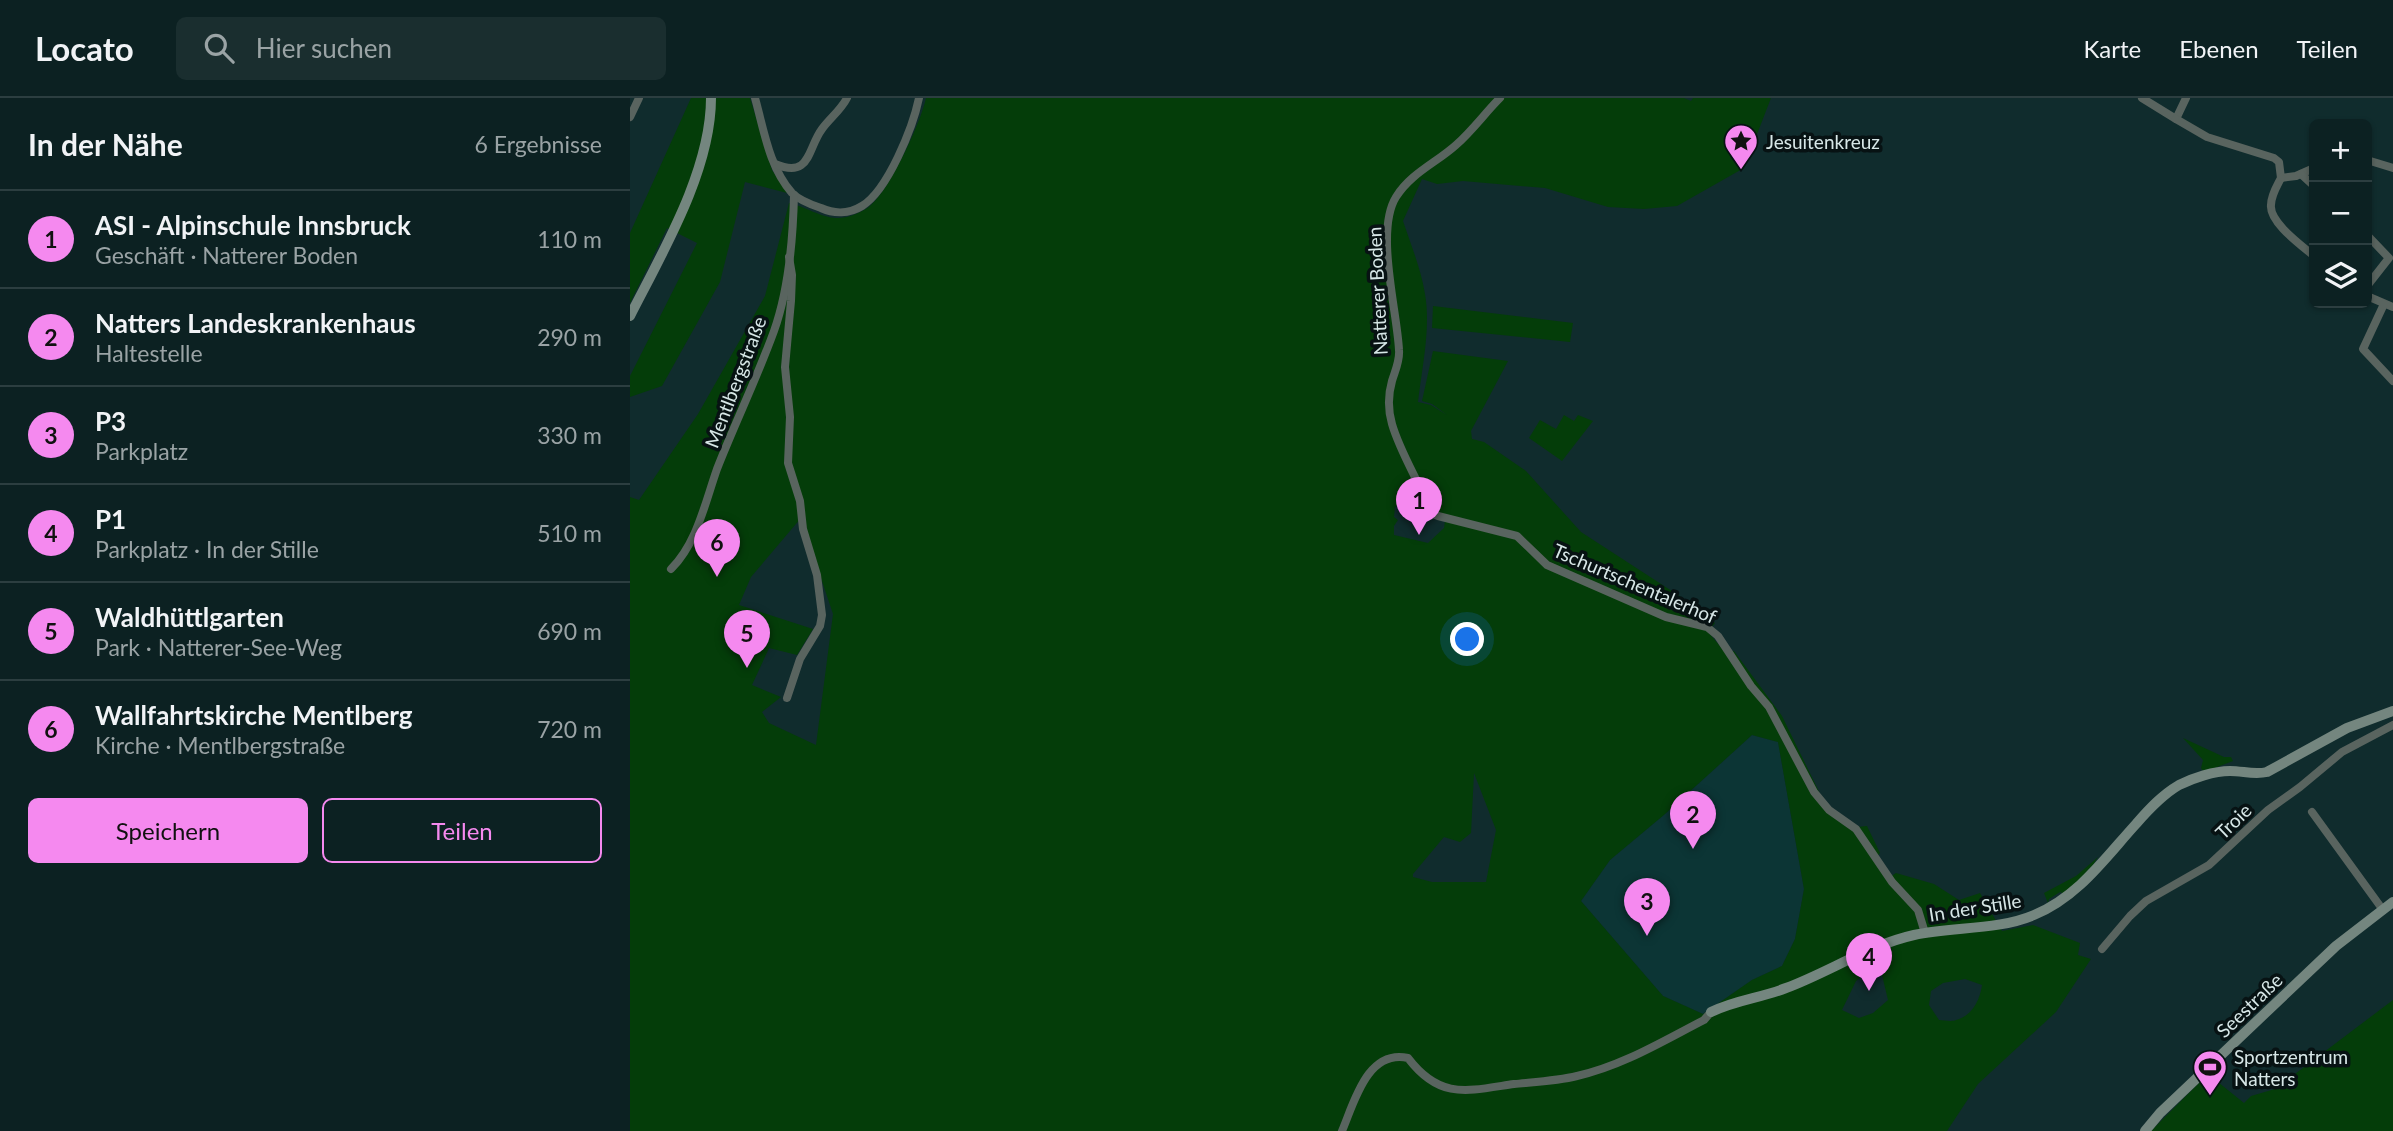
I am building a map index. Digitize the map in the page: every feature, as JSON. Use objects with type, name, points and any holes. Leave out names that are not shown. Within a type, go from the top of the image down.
[{"type":"street","points":[[630,117],[639,98]]},
{"type":"street","points":[[630,316],[691,189],[705,140],[711,98]]},
{"type":"street","points":[[755,98],[768,147],[794,195],[833,213],[861,207],[874,195],[890,171],[911,125],[919,98]]},
{"type":"street","points":[[775,164],[788,168],[803,163],[820,132],[847,98]]},
{"type":"street","name":"Natterer Boden","points":[[1438,516],[1429,507],[1392,424],[1389,403],[1391,383],[1400,354],[1388,260],[1388,219],[1394,199],[1415,175],[1460,142],[1500,98]]},
{"type":"street","points":[[2142,98],[2207,138],[2279,162],[2281,178],[2272,197],[2272,214],[2309,251]]},
{"type":"street","points":[[2176,119],[2186,98]]},
{"type":"street","points":[[2372,162],[2393,168]]},
{"type":"street","points":[[2281,178],[2309,170]]},
{"type":"street","points":[[2301,174],[2310,182]]},
{"type":"street","name":"Mentlbergstraße","points":[[671,569],[691,544],[718,467],[775,330],[789,257],[794,195]]},
{"type":"street","points":[[2372,239],[2389,258],[2372,280]]},
{"type":"street","points":[[787,698],[800,659],[820,626],[822,615],[817,575],[788,463],[790,417],[785,367],[792,301],[789,257]]},
{"type":"street","points":[[2372,298],[2389,305],[2362,349],[2393,381]]},
{"type":"street","name":"Tschurtschentalerhof","points":[[1438,516],[1517,536],[1547,565],[1666,617],[1707,627],[1717,636],[1751,686],[1769,707],[1814,792],[1829,810],[1856,829],[1892,882],[1918,910],[1925,933]]},
{"type":"street","name":"In der Stille","points":[[1710,1012],[1739,1000],[1787,988],[1891,942],[1925,933],[2008,923],[2033,915],[2053,906],[2089,877],[2158,800],[2179,786],[2206,775],[2227,771],[2251,774],[2267,772],[2347,728],[2393,711]]},
{"type":"street","name":"Troie","points":[[2102,949],[2146,901],[2209,865],[2268,810],[2342,752],[2393,725]]},
{"type":"street","points":[[2312,812],[2383,910]]},
{"type":"street","name":"Seestraße","points":[[2145,1131],[2160,1113],[2336,946],[2393,902]]},
{"type":"street","points":[[1342,1131],[1367,1075],[1390,1059],[1408,1058],[1430,1081],[1447,1088],[1466,1091],[1577,1076],[1628,1059],[1704,1020],[1710,1012]]},
{"type":"shaded area","points":[[1752,735],[1778,742],[1804,889],[1795,939],[1782,966],[1752,980],[1703,1014],[1663,996],[1581,901],[1610,860]]},
{"type":"green space","points":[[691,98],[750,98],[772,170],[787,193],[745,182],[720,282],[662,386],[630,397],[630,376],[697,243],[667,228],[630,303],[630,233]]},
{"type":"green space","points":[[926,98],[1684,98],[1691,101],[1693,98],[1771,98],[1744,168],[1677,206],[1644,209],[1608,207],[1545,188],[1463,181],[1437,184],[1422,179],[1403,221],[1421,275],[1427,307],[1418,402],[1431,405],[1447,415],[1432,404],[1422,401],[1433,351],[1508,361],[1471,431],[1472,439],[1484,442],[1526,471],[1581,532],[1698,608],[1715,623],[1708,632],[1726,653],[1734,651],[1782,716],[1829,812],[1857,827],[1867,826],[1880,853],[1875,859],[1887,879],[1896,873],[1934,884],[1959,900],[1980,893],[2002,931],[2033,925],[2080,943],[2078,955],[2091,959],[2056,1012],[1978,1084],[1947,1131],[630,1131],[630,497],[639,500],[698,414],[765,296],[789,203],[836,218],[850,216],[868,208],[887,185]],"holes":[[[1402,501],[1436,515],[1445,521],[1444,528],[1428,543],[1394,535],[1394,526],[1398,520],[1394,517],[1395,507]],[[801,518],[833,614],[816,745],[769,723],[762,712],[781,697],[752,685],[769,648],[797,655],[813,629],[739,605],[751,577]],[[1752,735],[1778,742],[1804,889],[1795,939],[1782,966],[1752,980],[1703,1014],[1663,996],[1581,901],[1610,860]],[[1474,773],[1496,830],[1486,882],[1432,882],[1413,877],[1444,837],[1460,842],[1471,833]],[[1869,971],[1882,975],[1888,1000],[1873,1013],[1859,1018],[1842,1010],[1856,981]],[[1965,979],[1982,985],[1971,1011],[1952,1021],[1939,1020],[1929,1005],[1931,991],[1943,983]]]},
{"type":"green space","points":[[1433,306],[1573,323],[1570,342],[1432,328]]},
{"type":"green space","points":[[1564,415],[1574,421],[1578,415],[1593,421],[1562,461],[1529,438],[1540,420],[1556,429]]},
{"type":"green space","points":[[2183,738],[2224,757],[2231,757],[2233,761],[2204,772],[2201,768],[2203,760]]},
{"type":"green space","points":[[2098,857],[2065,894],[2060,892],[2049,899],[2048,903],[2044,893],[2076,876]]},
{"type":"green space","points":[[2393,1000],[2393,1131],[2151,1131],[2208,1074],[2244,1103],[2251,1096],[2275,1089]]},
{"type":"place","name":"Jesuitenkreuz","points":[[1741,171]]},
{"type":"place","name":"ASI - Alpinschule Innsbruck","points":[[1419,535]]},
{"type":"place","name":"Wallfahrtskirche Mentlberg","points":[[717,577]]},
{"type":"place","name":"Waldhüttlgarten","points":[[747,668]]},
{"type":"place","name":"Natters Landeskrankenhaus","points":[[1693,849]]},
{"type":"place","name":"P3","points":[[1647,936]]},
{"type":"place","name":"P1","points":[[1869,991]]},
{"type":"place","name":"Sportzentrum Natters","points":[[2210,1097]]}]
